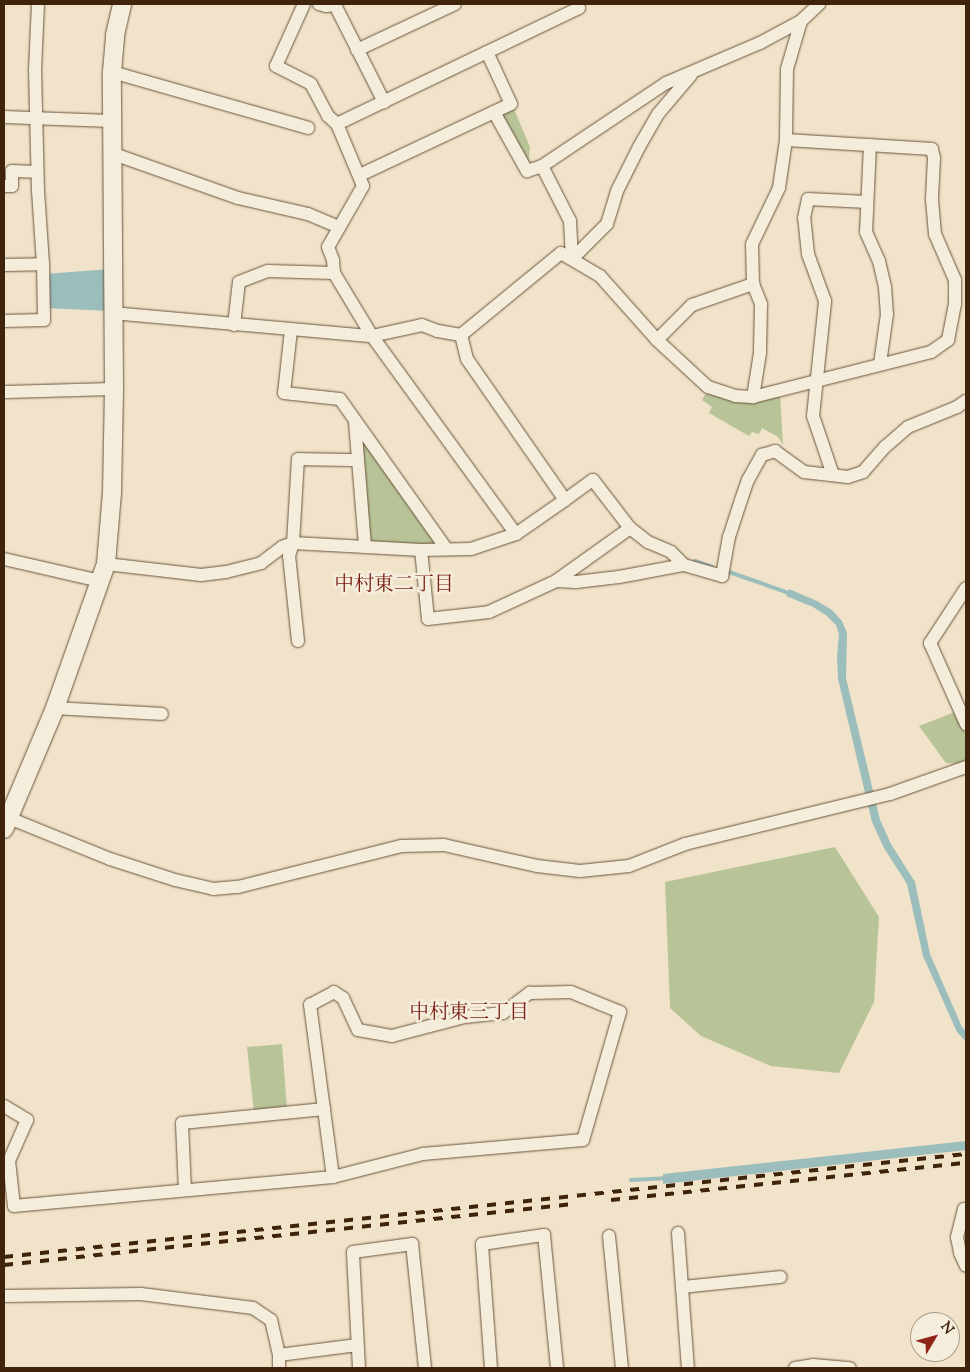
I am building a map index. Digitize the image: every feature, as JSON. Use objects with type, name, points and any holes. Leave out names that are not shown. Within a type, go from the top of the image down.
[{"type":"street","points":[[4,321],[44,320],[37,172],[35,70],[38,4]]},
{"type":"street","points":[[122,4],[115,35],[112,72],[112,313],[114,388],[112,493],[106,564],[56,708],[24,777],[7,824],[175,880],[213,889],[238,887],[401,846],[444,845],[537,866],[580,871],[629,866],[686,844],[890,794],[966,767]]},
{"type":"street","points":[[304,4],[276,66],[311,84],[328,116],[337,124],[363,186],[328,247],[333,260],[334,273],[372,336],[516,534]]},
{"type":"street","points":[[319,4],[326,6],[334,5],[384,102]]},
{"type":"street","points":[[358,50],[454,4]]},
{"type":"street","points":[[337,124],[579,8],[577,4]]},
{"type":"street","points":[[494,112],[527,171],[542,166],[666,83],[760,43],[801,21],[819,4]]},
{"type":"street","points":[[753,397],[760,353],[762,304],[753,284],[752,244],[779,188],[786,140],[787,69],[801,21]]},
{"type":"street","points":[[360,175],[511,104],[488,52]]},
{"type":"street","points":[[572,259],[607,224],[617,191],[639,147],[658,114],[694,71]]},
{"type":"street","points":[[112,72],[308,128]]},
{"type":"street","points":[[4,117],[111,121]]},
{"type":"street","points":[[461,335],[561,253],[600,276],[657,340],[708,387],[735,396],[753,397],[931,352],[948,340],[955,304],[955,280],[935,234],[932,149],[786,140]]},
{"type":"street","points":[[870,145],[866,232],[879,261],[885,287],[887,314],[880,364]]},
{"type":"street","points":[[111,153],[238,198],[308,214],[339,227]]},
{"type":"street","points":[[542,166],[570,221],[572,259]]},
{"type":"street","points":[[4,186],[12,186],[12,171],[37,172]]},
{"type":"street","points":[[833,475],[813,416],[815,381],[825,301],[808,254],[804,218],[808,199],[867,202]]},
{"type":"street","points":[[4,265],[42,264]]},
{"type":"street","points":[[234,325],[240,282],[268,272],[334,273]]},
{"type":"street","points":[[657,340],[692,305],[753,284]]},
{"type":"street","points":[[112,313],[372,336],[422,325],[461,335]]},
{"type":"street","points":[[291,330],[284,393],[340,399],[446,548]]},
{"type":"street","points":[[461,335],[467,359],[566,500]]},
{"type":"street","points":[[4,392],[114,388]]},
{"type":"street","points":[[556,581],[602,579],[684,566],[722,576],[729,537],[741,500],[748,480],[762,455],[775,451],[804,472],[848,477],[863,472],[885,447],[908,427],[957,407],[966,401]]},
{"type":"street","points":[[355,420],[365,547]]},
{"type":"street","points":[[298,641],[289,556],[293,543],[298,459],[358,460]]},
{"type":"street","points":[[106,564],[202,575],[226,572],[261,563],[282,547],[293,543],[421,550],[471,549],[516,534],[593,480],[630,528],[648,542],[671,552],[684,566]]},
{"type":"street","points":[[421,550],[428,619],[489,612],[556,581],[630,528]]},
{"type":"street","points":[[4,559],[100,581]]},
{"type":"street","points":[[966,588],[930,643],[966,724]]},
{"type":"street","points":[[56,708],[162,714]]},
{"type":"street","points":[[4,1106],[27,1120],[9,1161],[9,1207],[333,1177],[423,1154],[583,1140],[620,1012],[571,992],[530,993],[503,1013],[464,1017],[392,1036],[358,1030],[343,998],[334,992],[310,1005],[333,1177]]},
{"type":"street","points":[[185,1190],[182,1123],[324,1109]]},
{"type":"street","points":[[966,1210],[964,1209],[957,1237],[960,1253],[966,1266]]},
{"type":"street","points":[[678,1233],[688,1368]]},
{"type":"street","points":[[491,1368],[482,1244],[544,1235],[557,1368]]},
{"type":"street","points":[[609,1236],[622,1368]]},
{"type":"street","points":[[359,1368],[353,1252],[412,1244],[425,1368]]},
{"type":"street","points":[[682,1287],[780,1277]]},
{"type":"street","points":[[4,1296],[141,1294],[253,1308],[271,1320],[279,1355],[279,1368]]},
{"type":"street","points":[[279,1355],[357,1345]]},
{"type":"street","points":[[795,1368],[812,1365],[850,1368]]},
{"type":"green space","points":[[513,107],[530,147],[528,167],[498,113]]},
{"type":"green space","points":[[707,391],[780,394],[783,445],[778,437],[762,428],[759,434],[752,432],[749,436],[709,413],[712,407],[702,400]]},
{"type":"green space","points":[[357,428],[442,546],[368,544]]},
{"type":"green space","points":[[955,712],[966,734],[966,762],[958,764],[946,763],[919,726]]},
{"type":"green space","points":[[835,847],[879,917],[874,1002],[839,1073],[771,1066],[701,1036],[670,1008],[665,882]]},
{"type":"green space","points":[[282,1044],[287,1109],[254,1113],[247,1047]]},
{"type":"water","points":[[110,269],[109,311],[46,308],[45,274]]},
{"type":"water","points":[[789,589],[817,601],[832,610],[842,621],[847,633],[846,678],[880,820],[891,844],[915,882],[930,954],[962,1027],[966,1031],[966,1042],[957,1032],[923,956],[907,884],[884,848],[872,822],[838,679],[839,634],[836,625],[827,616],[813,607],[786,596]]},
{"type":"water","points":[[966,1141],[966,1150],[663,1184],[663,1174]]},
{"type":"waterway","points":[[695,561],[712,567]]},
{"type":"waterway","points":[[726,571],[792,594]]},
{"type":"waterway","points":[[631,1180],[666,1178]]},
{"type":"railway","points":[[4,1257],[966,1154]]},
{"type":"railway","points":[[611,1200],[966,1163]]},
{"type":"railway","points":[[4,1265],[573,1204]]},
{"type":"district","name":"中村東二丁目","points":[[394,585]]},
{"type":"district","name":"中村東三丁目","points":[[469,1013]]}]
